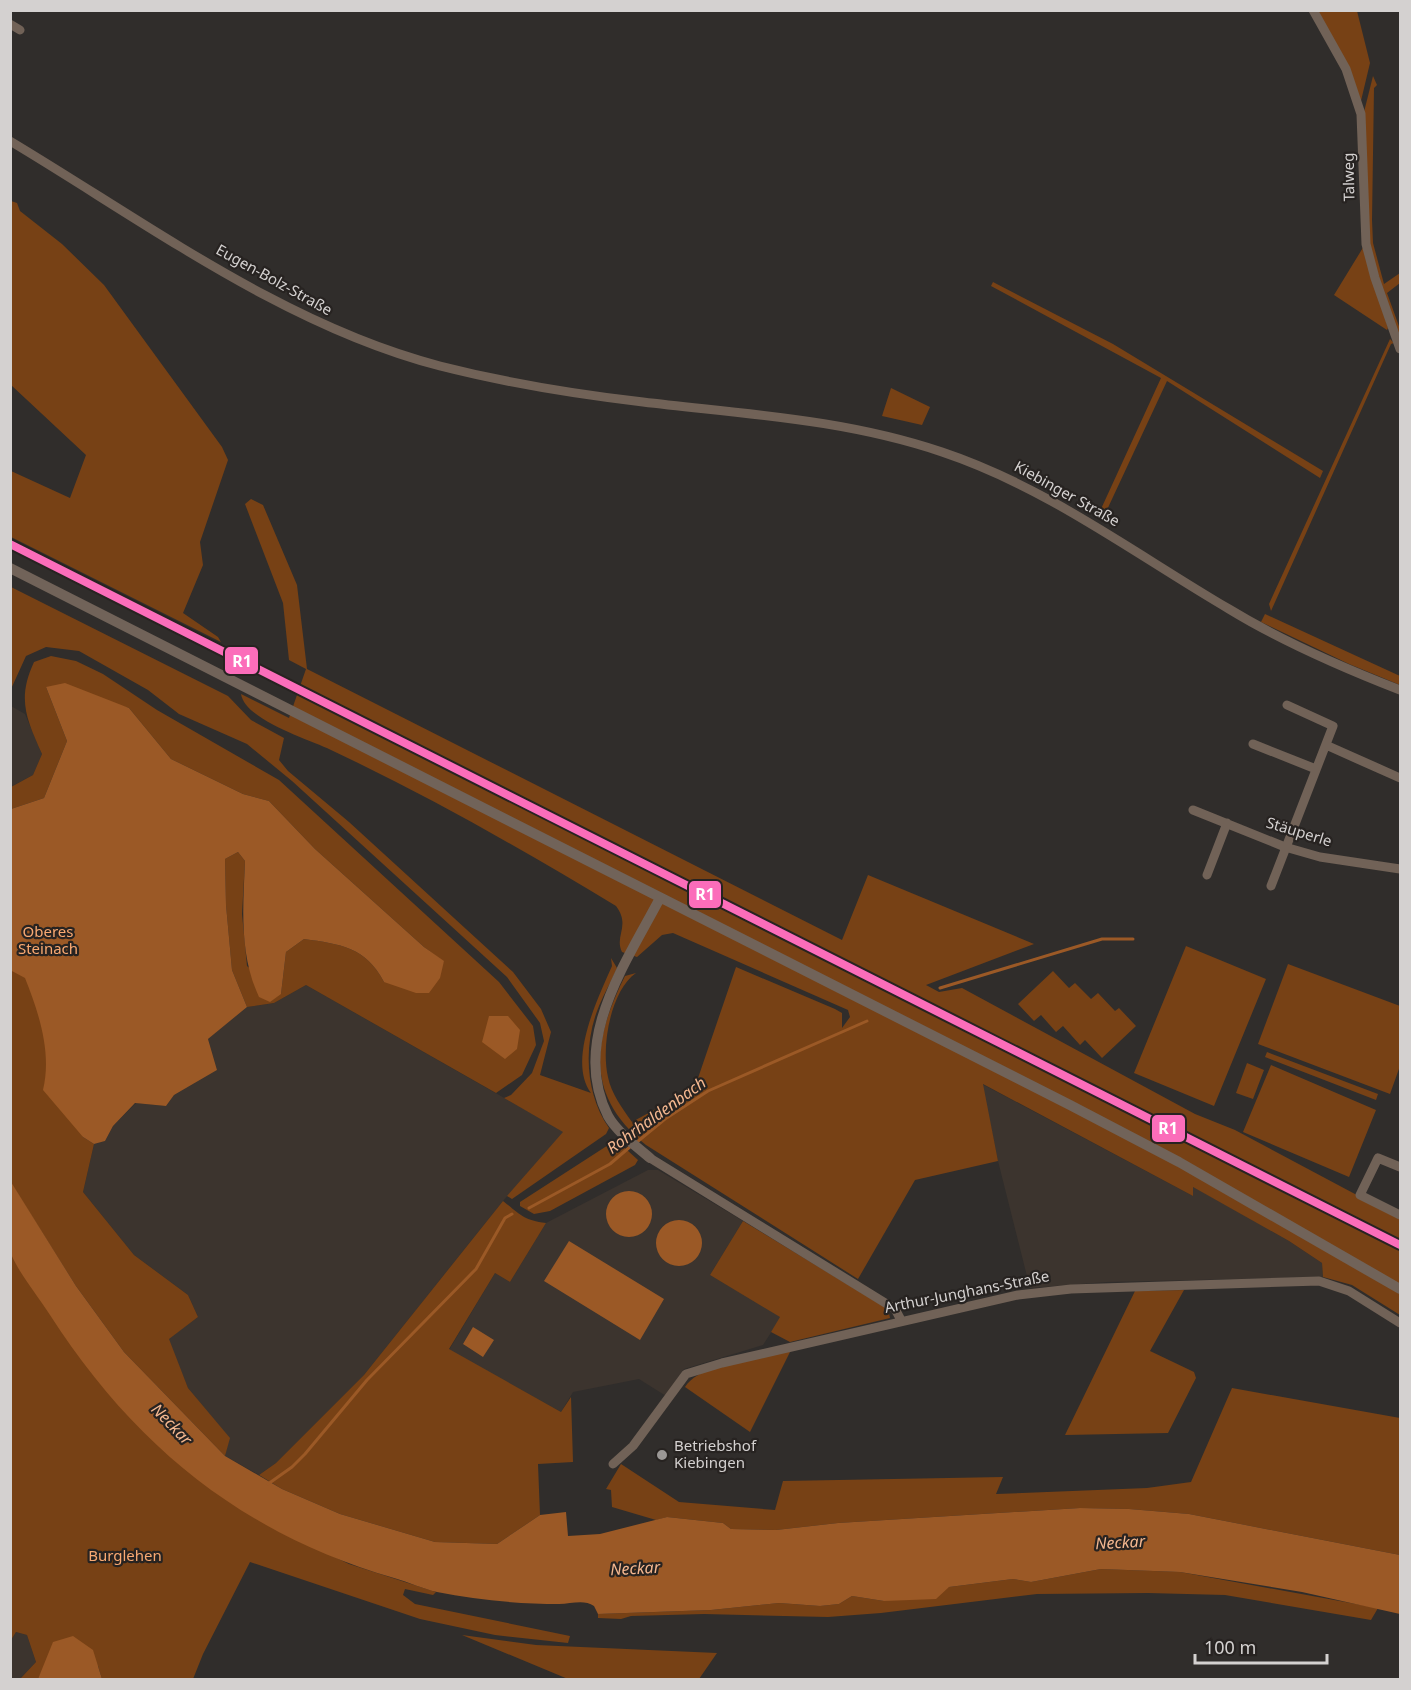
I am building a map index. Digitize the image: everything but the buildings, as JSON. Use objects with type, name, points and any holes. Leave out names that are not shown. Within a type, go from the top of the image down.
[{"type":"main road","points":[[10,568],[1169,1157],[1401,1289]]},
{"type":"main road","points":[[647,1155],[609,1118],[597,1087],[594,1062],[601,1017],[613,987],[660,898]]},
{"type":"street","name":"Talweg","points":[[1314,10],[1346,69],[1361,114],[1366,244],[1375,278],[1401,349]]},
{"type":"street","points":[[10,24],[20,30]]},
{"type":"street","name":"Eugen-Bolz-Straße","points":[[10,141],[268,298],[348,336],[423,362],[507,381],[596,396],[689,407]]},
{"type":"street","name":"Kiebinger Straße","points":[[689,407],[862,430],[921,445],[969,462],[1069,510],[1270,632],[1401,690]]},
{"type":"street","points":[[1271,886],[1333,726],[1287,705]]},
{"type":"street","points":[[1253,744],[1316,769]]},
{"type":"street","points":[[1326,745],[1401,778]]},
{"type":"street","name":"Stäuperle","points":[[1193,810],[1320,857],[1401,869]]},
{"type":"street","points":[[1207,874],[1227,823]]},
{"type":"street","points":[[647,1155],[895,1309],[901,1320]]},
{"type":"street","points":[[1401,1167],[1378,1158],[1360,1195],[1401,1215]]},
{"type":"street","name":"Arthur-Junghans-Straße","points":[[613,1464],[633,1446],[686,1374],[722,1363],[901,1320],[1018,1295],[1055,1290],[1319,1281],[1349,1291],[1401,1323]]},
{"type":"shaded area","points":[[11,706],[25,714],[42,754],[33,775],[11,787]]},
{"type":"shaded area","points":[[306,985],[564,1132],[503,1201],[364,1375],[276,1463],[259,1475],[225,1456],[229,1438],[188,1388],[168,1339],[198,1317],[188,1295],[134,1255],[83,1192],[94,1144],[105,1141],[113,1126],[136,1103],[166,1106],[174,1095],[217,1070],[208,1039],[247,1007],[274,1003]]},
{"type":"shaded area","points":[[982,1084],[1193,1196],[1192,1186],[1289,1241],[1322,1263],[1323,1277],[1107,1282],[1030,1288],[998,1161]]},
{"type":"shaded area","points":[[648,1170],[658,1170],[743,1221],[710,1275],[781,1317],[763,1345],[684,1369],[666,1396],[639,1379],[573,1392],[561,1412],[449,1350],[495,1273],[510,1282],[546,1223]]},
{"type":"shaded area","points":[[16,1632],[27,1635],[36,1662],[20,1679],[11,1680],[11,1640]]},
{"type":"green space","points":[[1317,11],[1357,11],[1370,63],[1360,105]]},
{"type":"green space","points":[[1373,76],[1377,85],[1374,88],[1373,243],[1384,284],[1400,273],[1400,283],[1387,293],[1400,329],[1399,334],[1396,332],[1368,242],[1363,116]]},
{"type":"green space","points":[[11,201],[17,203],[20,211],[62,244],[104,285],[222,447],[228,460],[200,542],[203,565],[183,613],[218,637],[221,642],[11,537],[11,471],[70,498],[86,455],[11,385]]},
{"type":"green space","points":[[1364,246],[1388,328],[1387,330],[1334,295]]},
{"type":"green space","points":[[993,282],[1113,344],[1323,471],[1320,478],[1167,381],[1106,512],[1101,509],[1161,378],[991,286]]},
{"type":"green space","points":[[1390,339],[1394,343],[1391,344],[1271,611],[1269,604]]},
{"type":"green space","points":[[891,388],[930,407],[922,425],[882,416]]},
{"type":"green space","points":[[251,499],[263,505],[297,585],[307,669],[842,940],[868,875],[1034,944],[926,985],[939,992],[962,988],[1195,1114],[1235,1130],[1400,1218],[1400,1315],[1352,1285],[1323,1277],[1322,1263],[1289,1241],[1193,1187],[1193,1196],[983,1084],[998,1161],[915,1180],[858,1279],[646,1145],[626,1126],[612,1107],[604,1087],[600,1067],[601,1045],[606,1023],[625,976],[636,973],[627,981],[614,1006],[607,1036],[606,1065],[617,1100],[632,1122],[685,1093],[697,1081],[736,967],[842,1013],[842,1028],[850,1017],[848,1010],[673,933],[662,935],[637,957],[622,952],[620,941],[622,919],[616,906],[440,805],[331,750],[279,728],[254,712],[245,703],[241,694],[289,718],[306,669],[289,660],[283,603],[245,504]]},
{"type":"green space","points":[[11,587],[228,696],[251,720],[284,738],[279,760],[288,771],[349,822],[513,972],[541,1009],[551,1032],[540,1075],[591,1093],[584,1080],[583,1047],[599,995],[612,966],[611,958],[617,968],[594,1021],[589,1052],[591,1084],[601,1115],[609,1128],[606,1134],[512,1199],[507,1196],[563,1132],[504,1098],[511,1095],[532,1073],[544,1041],[540,1023],[507,977],[292,781],[247,744],[179,714],[148,690],[79,651],[46,647],[26,656],[11,689]]},
{"type":"green space","points":[[1265,614],[1400,676],[1400,685],[1349,664],[1261,622]]},
{"type":"green space","points":[[51,656],[76,661],[103,674],[157,710],[279,780],[499,982],[533,1026],[536,1045],[522,1075],[496,1093],[306,985],[274,1003],[247,1007],[232,970],[226,905],[225,859],[238,852],[245,861],[242,914],[247,966],[281,994],[286,952],[304,939],[351,949],[369,961],[384,982],[444,962],[424,947],[315,849],[269,801],[243,794],[171,759],[129,708],[46,687],[67,741],[44,798],[11,809],[11,787],[33,775],[42,754],[26,708],[26,687],[29,675],[34,662]]},
{"type":"green space","points":[[11,881],[83,1137],[94,1144],[83,1192],[134,1255],[188,1295],[198,1317],[169,1339],[188,1388],[230,1438],[225,1456],[124,1352],[76,1286],[11,1183]]},
{"type":"green space","points":[[1186,946],[1266,979],[1214,1106],[1134,1073]]},
{"type":"green space","points":[[1288,964],[1400,1006],[1400,1066],[1390,1094],[1258,1044]]},
{"type":"green space","points":[[1053,971],[1069,988],[1075,983],[1091,999],[1098,993],[1115,1011],[1119,1008],[1136,1026],[1102,1058],[1085,1040],[1080,1045],[1063,1026],[1056,1032],[1041,1015],[1034,1021],[1018,1004]]},
{"type":"green space","points":[[1267,1052],[1378,1094],[1376,1100],[1265,1057]]},
{"type":"green space","points":[[1247,1063],[1264,1070],[1253,1099],[1236,1093]]},
{"type":"green space","points":[[1271,1065],[1376,1110],[1349,1177],[1243,1132]]},
{"type":"green space","points":[[616,1140],[638,1160],[635,1165],[550,1211],[534,1214],[520,1206],[520,1202]]},
{"type":"green space","points":[[503,1201],[527,1218],[546,1223],[510,1282],[495,1273],[449,1349],[561,1412],[571,1397],[573,1462],[538,1464],[540,1515],[497,1544],[435,1542],[340,1514],[282,1489],[259,1475],[276,1463],[364,1375]]},
{"type":"green space","points":[[743,1221],[888,1309],[890,1318],[790,1342],[771,1332],[780,1317],[710,1275]]},
{"type":"green space","name":"Burglehen","points":[[11,1245],[293,1537],[349,1564],[436,1592],[433,1595],[405,1589],[403,1595],[415,1604],[570,1636],[568,1643],[495,1635],[420,1619],[250,1562],[203,1654],[193,1679],[102,1679],[98,1666],[45,1665],[38,1679],[20,1679],[36,1662],[27,1635],[16,1632],[11,1640]]},
{"type":"green space","points":[[1184,1290],[1150,1351],[1194,1372],[1196,1378],[1168,1433],[1065,1435],[1135,1291]]},
{"type":"green space","points":[[791,1350],[750,1432],[685,1387],[704,1372],[718,1366]]},
{"type":"green space","points":[[1232,1388],[1400,1418],[1400,1555],[1189,1514],[1129,1509],[1080,1508],[838,1523],[776,1530],[731,1529],[723,1523],[667,1517],[656,1520],[612,1507],[611,1490],[606,1489],[621,1464],[679,1502],[775,1510],[783,1481],[1003,1477],[996,1494],[1147,1488],[1191,1482]]},
{"type":"green space","points":[[1101,1569],[1180,1572],[1378,1608],[1371,1620],[1225,1595],[1037,1594],[881,1613],[828,1617],[704,1614],[631,1616],[621,1619],[598,1618],[598,1614],[711,1610],[779,1603],[820,1606],[839,1604],[852,1596],[884,1601],[949,1587],[1013,1579],[1031,1582]]},
{"type":"green space","points":[[462,1635],[536,1645],[717,1653],[699,1679],[568,1679]]},
{"type":"water","points":[[65,683],[129,708],[171,759],[243,794],[269,801],[315,849],[424,947],[444,961],[440,978],[429,993],[416,993],[384,982],[369,961],[351,949],[304,939],[286,952],[281,994],[270,1002],[259,997],[245,947],[243,913],[245,861],[238,852],[225,859],[226,905],[232,970],[247,1007],[208,1039],[217,1070],[174,1095],[166,1106],[135,1103],[113,1126],[105,1141],[94,1144],[83,1137],[43,1090],[46,1062],[43,1033],[25,978],[10,970],[11,809],[44,798],[67,741],[46,687]]},
{"type":"water","points":[[489,1016],[508,1016],[520,1030],[517,1049],[505,1059],[482,1042]]},
{"type":"water","name":"Neckar","points":[[11,1182],[76,1286],[124,1352],[225,1456],[282,1489],[340,1514],[435,1542],[497,1544],[540,1515],[566,1512],[568,1536],[600,1534],[667,1517],[723,1523],[731,1529],[776,1530],[838,1523],[1080,1508],[1189,1514],[1400,1555],[1400,1614],[1302,1592],[1180,1572],[1101,1569],[1031,1582],[1013,1579],[949,1587],[936,1599],[884,1601],[852,1596],[839,1604],[820,1606],[779,1603],[711,1610],[598,1614],[594,1606],[586,1603],[544,1604],[498,1601],[426,1589],[339,1559],[288,1537],[241,1510],[197,1480],[156,1445],[118,1406],[83,1362],[15,1262],[9,1240]]},
{"type":"water","points":[[629,1191],[645,1198],[652,1214],[645,1230],[629,1237],[613,1230],[606,1214],[613,1198]]},
{"type":"water","points":[[679,1220],[695,1227],[702,1243],[695,1259],[679,1266],[663,1259],[656,1243],[663,1227]]},
{"type":"water","points":[[569,1241],[664,1299],[640,1340],[544,1281]]},
{"type":"water","points":[[473,1327],[494,1340],[483,1357],[463,1344]]},
{"type":"water","points":[[73,1636],[93,1650],[102,1679],[38,1679],[53,1642]]},
{"type":"waterway","name":"Rohrhaldenbach","points":[[940,988],[1102,939],[1133,939]]},
{"type":"waterway","name":"Rohrhaldenbach","points":[[637,1142],[665,1119],[708,1091],[867,1021]]},
{"type":"waterway","name":"Rohrhaldenbach","points":[[529,1208],[610,1164],[631,1146]]},
{"type":"waterway","name":"Rohrhaldenbach","points":[[268,1484],[292,1467],[305,1454],[367,1380],[476,1269],[505,1218],[512,1214]]},
{"type":"transit line","name":"R1","points":[[10,544],[1400,1245]]},
{"type":"place","name":"Betriebshof Kiebingen","points":[[662,1455]]},
{"type":"park label","name":"Oberes Steinach","points":[[48,940]]}]
